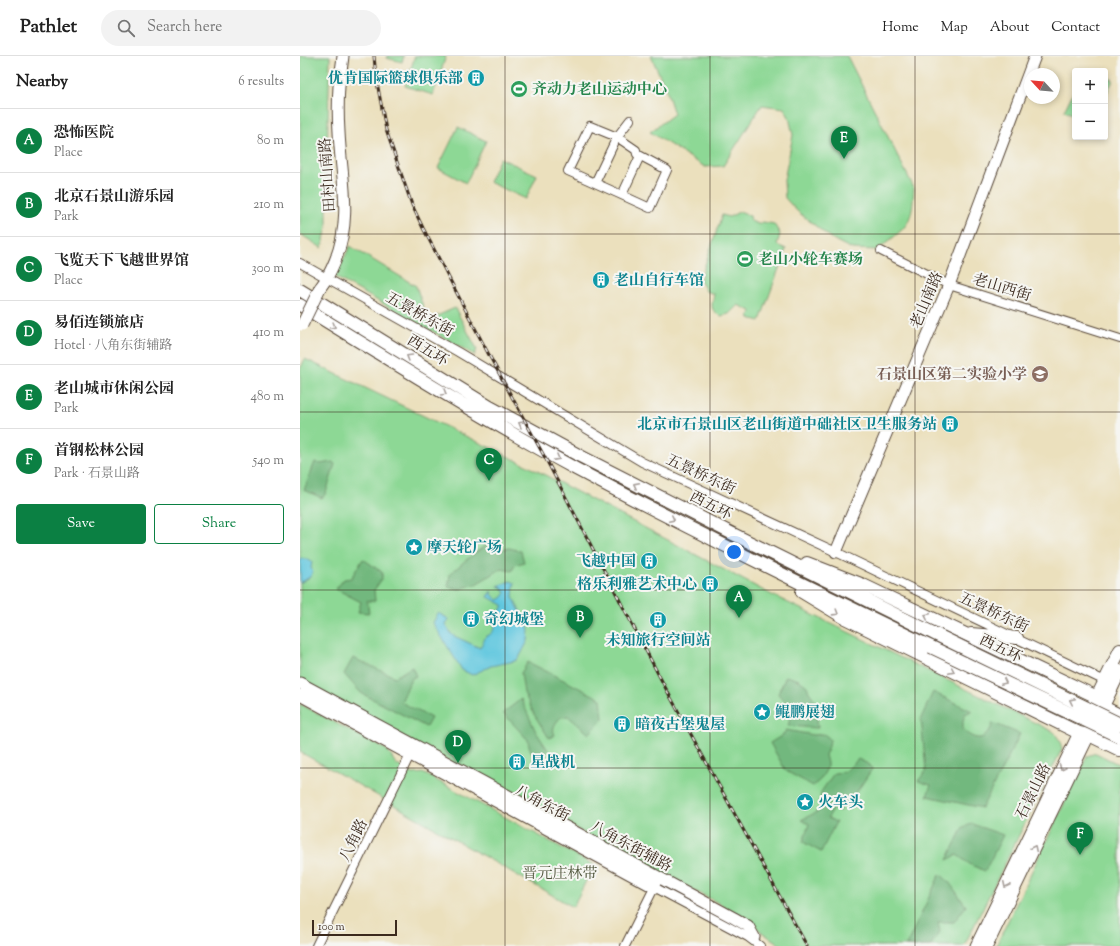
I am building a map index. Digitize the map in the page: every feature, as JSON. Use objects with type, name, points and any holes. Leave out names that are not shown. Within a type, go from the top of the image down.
[{"type":"highway","name":"西五环","points":[[300,290],[490,407],[582,457],[733,534],[1120,724]]},
{"type":"highway","name":"西五环","points":[[300,306],[485,418],[576,469],[743,555],[1120,737]]},
{"type":"highway","points":[[733,534],[861,584],[1100,701]]},
{"type":"highway","points":[[743,555],[844,618],[1085,736],[1120,756]]},
{"type":"highway","points":[[962,633],[1017,638]]},
{"type":"highway","name":"石景山路","points":[[1085,736],[1100,701],[1105,680],[1120,650]]},
{"type":"highway","name":"石景山路","points":[[1100,701],[1120,671]]},
{"type":"highway","points":[[1085,736],[1120,750]]},
{"type":"main road","name":"田村山南路","points":[[321,282],[334,247],[338,230],[339,208],[332,119],[333,90],[337,56]]},
{"type":"main road","name":"田村山南路","points":[[321,282],[340,249],[344,232],[345,191],[338,111],[343,56]]},
{"type":"main road","name":"老山南路","points":[[836,552],[950,285],[1035,56]]},
{"type":"main road","points":[[301,323],[321,282]]},
{"type":"main road","points":[[300,684],[413,750]]},
{"type":"main road","name":"八角东街","points":[[300,689],[754,936]]},
{"type":"main road","name":"八角东街","points":[[300,695],[413,750]]},
{"type":"main road","name":"石景山路","points":[[987,946],[1085,736]]},
{"type":"main road","name":"石景山路","points":[[976,946],[1085,736]]},
{"type":"street","points":[[595,183],[617,138],[630,120]]},
{"type":"street","points":[[590,126],[617,138],[636,150],[637,154],[640,156],[667,170],[650,208],[568,171],[590,126]]},
{"type":"street","points":[[622,195],[640,156]]},
{"type":"street","name":"老山西街","points":[[880,251],[950,285],[1120,339]]},
{"type":"street","name":"五景桥东街","points":[[300,263],[321,282],[458,352],[642,462],[836,552],[1105,680]]},
{"type":"street","points":[[1100,701],[1120,713]]},
{"type":"street","name":"八角路","points":[[316,946],[413,750]]},
{"type":"street","points":[[625,946],[657,882]]},
{"type":"street","name":"八角东街","points":[[657,882],[760,946]]},
{"type":"street","name":"八角东街","points":[[754,936],[768,946]]},
{"type":"green space","points":[[300,56],[330,56],[327,153],[327,227],[322,248],[300,234]]},
{"type":"green space","points":[[387,56],[404,56],[402,62],[386,58]]},
{"type":"green space","points":[[415,56],[446,56],[433,95],[405,86]]},
{"type":"green space","points":[[651,56],[847,56],[914,188],[911,212],[906,225],[877,250],[852,249],[832,239],[797,211],[785,198],[784,180],[793,135],[789,117],[784,108],[762,105],[723,166],[705,167],[650,132],[674,114],[666,89]]},
{"type":"green space","points":[[1108,78],[1113,80],[1108,91]]},
{"type":"green space","points":[[1072,95],[1072,114],[1064,111]]},
{"type":"green space","points":[[458,127],[486,141],[466,183],[438,168]]},
{"type":"green space","points":[[500,158],[537,175],[526,199],[489,182]]},
{"type":"green space","name":"老山小轮车赛场","points":[[739,212],[750,216],[751,221],[758,224],[763,222],[774,224],[780,234],[777,245],[786,249],[760,321],[749,318],[751,311],[738,305],[729,314],[721,316],[717,314],[712,307],[714,294],[706,291],[700,280],[722,215],[729,217]]},
{"type":"green space","points":[[350,246],[416,286],[427,318],[430,319],[455,308],[477,349],[475,355],[335,277]]},
{"type":"green space","points":[[305,359],[528,466],[770,594],[1054,732],[1060,741],[1062,749],[964,946],[782,946],[760,931],[748,919],[300,682],[300,369]]},
{"type":"green space","points":[[315,462],[320,464],[333,462],[335,464],[326,493],[322,498],[304,490]]},
{"type":"green space","points":[[491,541],[503,549],[509,548],[521,551],[524,562],[515,565],[512,571],[501,569],[476,584],[460,589],[448,587],[450,574]]},
{"type":"green space","points":[[363,559],[382,572],[382,579],[374,590],[375,601],[367,601],[369,613],[358,612],[361,602],[336,589],[344,579],[351,578]]},
{"type":"green space","points":[[353,658],[395,677],[412,667],[416,676],[411,679],[401,702],[431,718],[426,727],[361,693],[344,674]]},
{"type":"green space","points":[[528,662],[601,699],[603,719],[589,734],[568,716],[561,717],[557,721],[554,728],[555,735],[549,738],[535,716],[524,693],[521,673]]},
{"type":"green space","points":[[786,676],[799,680],[807,686],[818,706],[818,728],[788,726],[790,711],[788,705],[778,694]]},
{"type":"green space","points":[[933,692],[972,711],[965,714],[963,730],[973,737],[981,738],[985,736],[991,729],[993,723],[1020,734],[982,808],[927,796],[931,785],[918,781],[926,771],[921,718]]},
{"type":"green space","points":[[521,699],[536,732],[548,750],[541,761],[532,752],[529,747],[528,740],[503,713]]},
{"type":"green space","name":"晋元庄林带","points":[[300,704],[387,750],[396,764],[413,774],[423,773],[594,865],[573,907],[300,752]]},
{"type":"green space","points":[[786,730],[813,735],[824,734],[830,739],[825,755],[827,768],[821,779],[813,786],[786,771],[770,743],[783,735]]},
{"type":"green space","points":[[1096,753],[1120,765],[1120,946],[996,946],[1087,756]]},
{"type":"green space","points":[[858,759],[870,765],[872,769],[854,796],[848,797],[840,811],[833,808],[828,818],[836,822],[821,852],[803,842],[809,824],[801,820],[819,811],[821,792],[834,773],[845,772]]},
{"type":"green space","points":[[972,824],[1003,835],[985,871],[971,865],[957,855],[947,860],[963,827]]},
{"type":"green space","points":[[940,874],[949,882],[966,906],[954,922],[938,922],[940,932],[930,946],[906,946]]},
{"type":"water","points":[[301,558],[312,562],[311,568],[313,572],[310,577],[300,583],[300,559]]},
{"type":"water","points":[[510,581],[515,583],[513,597],[522,615],[527,621],[529,630],[528,641],[519,658],[515,661],[491,666],[472,675],[462,670],[433,623],[438,613],[449,619],[446,625],[452,635],[480,648],[486,636],[491,634],[494,630],[494,623],[503,605],[488,597],[491,591],[493,596],[498,600],[502,598],[505,593],[502,588],[498,586]]},
{"type":"railway","points":[[374,56],[376,77],[386,130],[412,205],[423,228],[665,687],[807,946]]},
{"type":"place","name":"优肯国际篮球俱乐部","points":[[476,78]]},
{"type":"place","name":"齐动力老山运动中心","points":[[519,89]]},
{"type":"place","name":"老山城市休闲公园","points":[[844,159]]},
{"type":"place","name":"老山小轮车赛场","points":[[745,259]]},
{"type":"place","name":"老山自行车馆","points":[[601,280]]},
{"type":"place","name":"石景山区第二实验小学","points":[[1040,374]]},
{"type":"place","name":"北京市石景山区老山街道中础社区卫生服务站","points":[[950,424]]},
{"type":"place","name":"飞览天下飞越世界馆","points":[[489,481]]},
{"type":"place","name":"摩天轮广场","points":[[414,547]]},
{"type":"place","name":"飞越中国","points":[[649,561]]},
{"type":"place","name":"格乐利雅艺术中心","points":[[710,584]]},
{"type":"place","name":"恐怖医院","points":[[739,618]]},
{"type":"place","name":"奇幻城堡","points":[[471,619]]},
{"type":"place","name":"未知旅行空间站","points":[[658,620]]},
{"type":"place","name":"北京石景山游乐园","points":[[580,638]]},
{"type":"place","name":"鲲鹏展翅","points":[[762,712]]},
{"type":"place","name":"暗夜古堡鬼屋","points":[[622,724]]},
{"type":"place","name":"星战机","points":[[517,762]]},
{"type":"place","name":"易佰连锁旅店","points":[[458,763]]},
{"type":"place","name":"火车头","points":[[805,802]]},
{"type":"place","name":"首钢松林公园","points":[[1080,855]]}]
